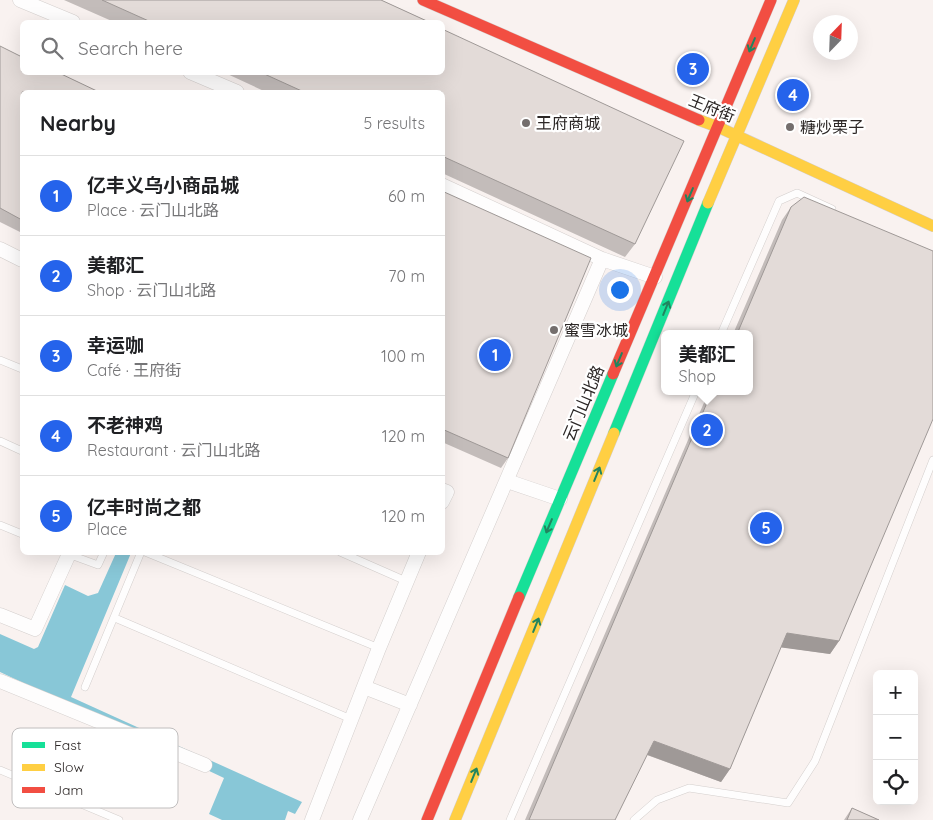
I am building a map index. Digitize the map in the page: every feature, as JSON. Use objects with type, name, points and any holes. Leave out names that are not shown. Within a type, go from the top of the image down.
[{"type":"main road","name":"王府街","points":[[423,0],[692,118],[718,127],[933,226]]},
{"type":"main road","name":"云门山北路","points":[[427,820],[560,499],[771,0]]},
{"type":"main road","points":[[455,820],[736,135],[794,0]]},
{"type":"street","points":[[20,0],[68,20]]},
{"type":"street","points":[[197,75],[232,90]]},
{"type":"street","points":[[445,186],[602,258],[655,277]]},
{"type":"street","points":[[0,250],[20,259]]},
{"type":"street","points":[[360,820],[602,258]]},
{"type":"street","points":[[507,481],[560,499]]},
{"type":"street","points":[[0,614],[35,629],[66,555]]},
{"type":"street","points":[[312,820],[418,555]]},
{"type":"street","points":[[0,680],[116,728]]},
{"type":"street","points":[[364,687],[410,705]]},
{"type":"street","points":[[178,754],[205,765]]},
{"type":"lane","points":[[723,330],[778,201],[797,193],[842,214]]},
{"type":"lane","points":[[0,360],[20,368]]},
{"type":"lane","points":[[510,820],[694,395]]},
{"type":"lane","points":[[0,441],[20,450]]},
{"type":"lane","points":[[634,820],[656,800],[689,788],[788,803],[815,761],[933,460]]},
{"type":"lane","points":[[0,525],[20,533]]},
{"type":"lane","points":[[72,555],[98,565],[103,555]]},
{"type":"lane","points":[[85,687],[140,555]]},
{"type":"lane","points":[[153,555],[379,648]]},
{"type":"lane","points":[[347,555],[406,582]]},
{"type":"lane","points":[[115,618],[351,719]]},
{"type":"lane","points":[[0,770],[12,775]]},
{"type":"lane","points":[[90,808],[119,820]]},
{"type":"water","points":[[115,555],[130,555],[71,697],[139,728],[118,728],[0,672],[0,634],[34,649],[38,647],[65,585],[88,596],[98,593]]},
{"type":"water","points":[[178,746],[302,802],[295,814],[288,811],[285,820],[222,820],[209,814],[224,778],[178,756]]},
{"type":"building","points":[[102,0],[381,0],[425,20],[147,20]]},
{"type":"building","name":"王府商城","points":[[445,30],[684,141],[635,244],[445,157],[445,90],[300,90],[267,75],[445,75]]},
{"type":"building","points":[[0,46],[20,56],[20,75],[63,75],[95,90],[20,90],[20,219],[0,208]]},
{"type":"building","points":[[445,192],[591,258],[508,458],[445,430]]},
{"type":"building","points":[[804,197],[933,251],[933,419],[839,641],[787,633],[730,769],[654,741],[615,820],[529,820],[710,395],[753,395],[753,330],[739,330],[791,207]]},
{"type":"building","points":[[852,808],[879,820],[847,820]]},
{"type":"traffic: fast","points":[[614,433],[708,203]]},
{"type":"traffic: fast","points":[[519,597],[613,374]]},
{"type":"traffic: slow","points":[[708,203],[794,0]]},
{"type":"traffic: slow","points":[[699,120],[933,226]]},
{"type":"traffic: slow","points":[[455,820],[614,433]]},
{"type":"traffic: jam","points":[[423,0],[699,120]]},
{"type":"traffic: jam","points":[[613,374],[771,0]]},
{"type":"traffic: jam","points":[[427,820],[519,597]]},
{"type":"place","name":"幸运咖","points":[[693,69]]},
{"type":"place","name":"不老神鸡","points":[[793,95]]},
{"type":"place","name":"王府商城","points":[[526,123]]},
{"type":"place","name":"糖炒栗子","points":[[790,127]]},
{"type":"place","name":"蜜雪冰城","points":[[554,330]]},
{"type":"place","name":"亿丰义乌小商品城","points":[[495,355]]},
{"type":"place","name":"美都汇","points":[[707,430]]},
{"type":"place","name":"亿丰时尚之都","points":[[766,528]]}]
